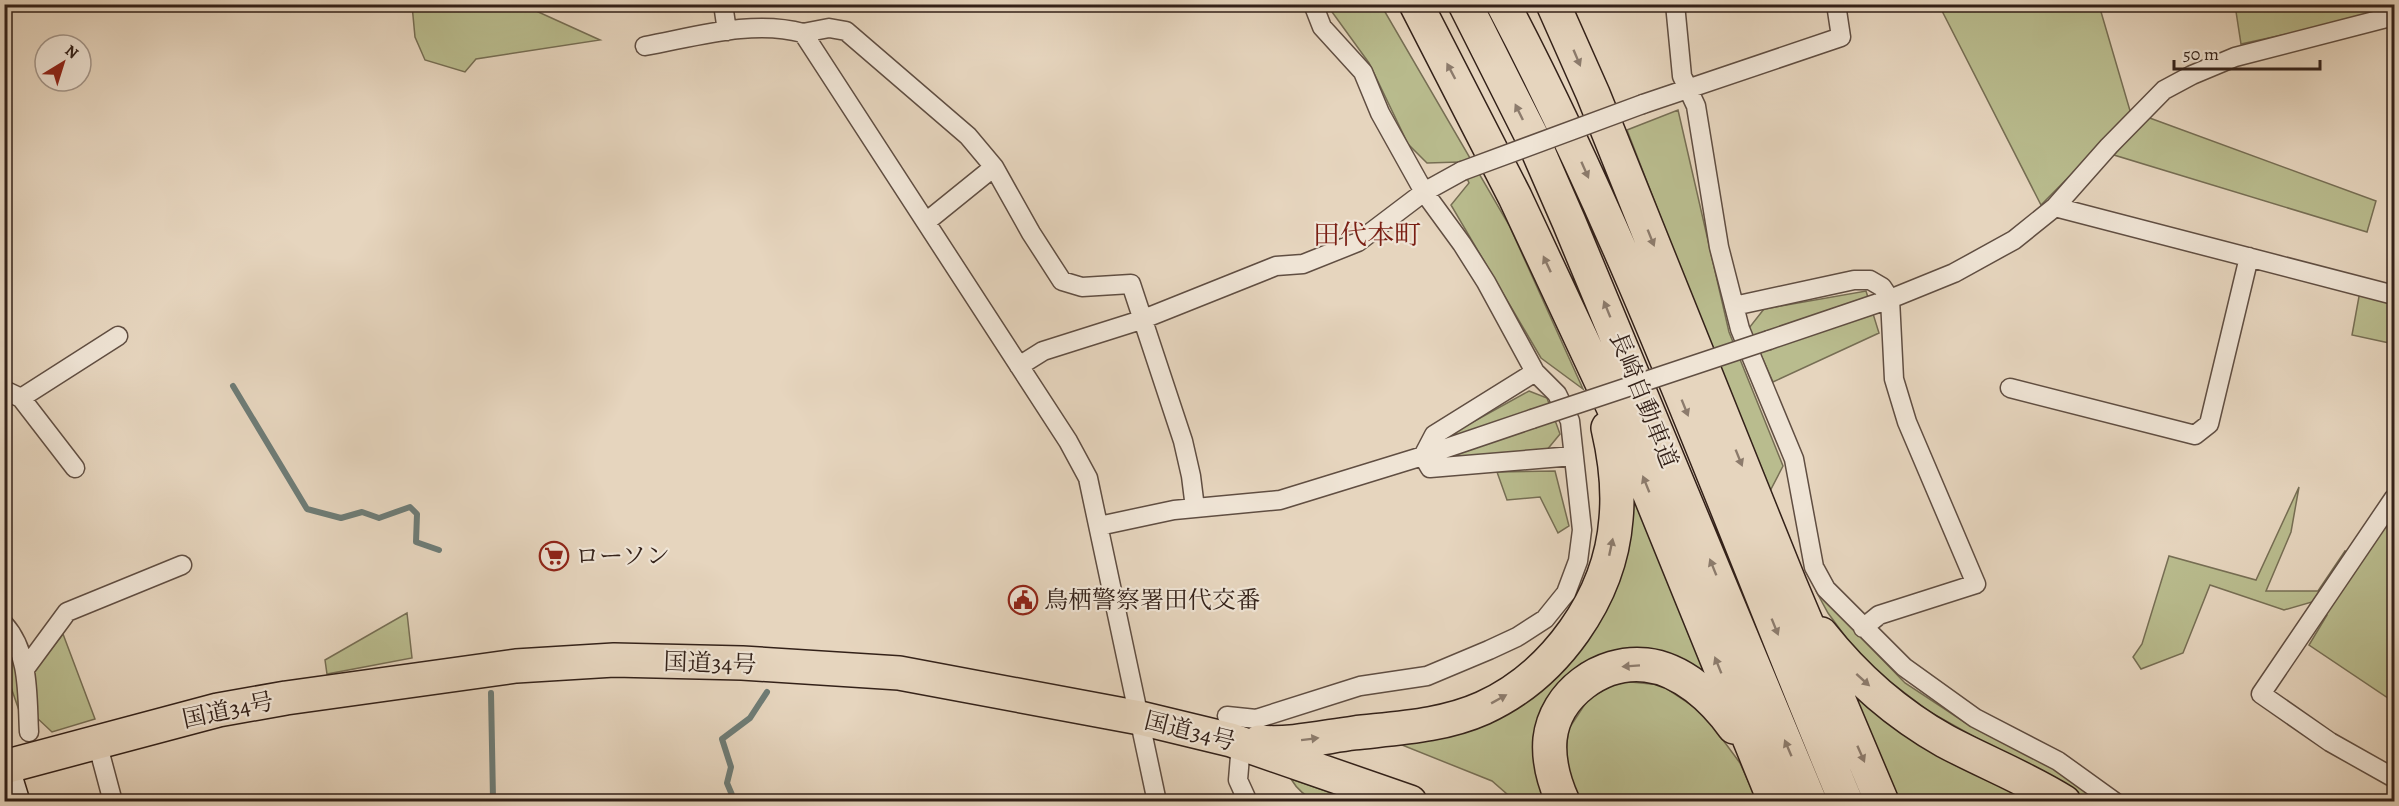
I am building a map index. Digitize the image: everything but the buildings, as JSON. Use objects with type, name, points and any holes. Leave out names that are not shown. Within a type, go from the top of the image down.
[{"type":"highway","points":[[1416,4],[1515,196],[1622,426],[1774,799]]},
{"type":"highway","name":"長崎自動車道","points":[[1465,4],[1531,135],[1574,232],[1810,801]]},
{"type":"highway","name":"長崎自動車道","points":[[1503,4],[1563,123],[1637,290],[1846,801]]},
{"type":"highway","points":[[1553,4],[1597,105],[1790,584],[1882,801]]},
{"type":"highway","points":[[1233,733],[1266,743],[1414,727],[1449,720],[1483,708],[1512,692],[1537,673],[1557,652],[1576,629],[1592,602],[1604,573],[1616,520],[1615,457],[1606,417],[1580,337]]},
{"type":"highway","points":[[1790,584],[1836,653],[1886,700],[1915,722],[1946,741],[2064,801]]},
{"type":"highway","name":"国道34号","points":[[5,766],[218,710],[286,698],[516,666],[614,660],[742,663],[899,673],[1233,733],[1410,801]]},
{"type":"highway","points":[[1563,801],[1554,780],[1550,759],[1550,740],[1554,720],[1576,688],[1590,677],[1608,669],[1627,665],[1646,665],[1667,671],[1687,681],[1705,694],[1724,713],[1742,738],[1774,799]]},
{"type":"street","points":[[723,4],[727,31]]},
{"type":"street","points":[[1248,801],[1238,780],[1233,733],[1256,719],[1360,686],[1427,676],[1517,637],[1545,619],[1566,593],[1578,561],[1582,530],[1569,421],[1557,394],[1535,372],[1486,282],[1425,192],[1380,113],[1363,72],[1322,27],[1312,4]]},
{"type":"street","points":[[1675,4],[1682,76],[1696,106],[1719,247],[1734,306],[1740,329],[1794,459],[1814,567],[1826,589],[1904,667],[1946,699],[1974,718],[2058,761],[2115,801]]},
{"type":"street","points":[[1019,366],[1043,351],[1141,320],[1276,266],[1303,264],[1358,242],[1425,192],[1462,171],[1643,104],[1688,91],[1841,37],[1836,4]]},
{"type":"street","points":[[1099,526],[1174,510],[1280,500],[1423,456],[1890,299],[1987,256],[2014,240],[2055,207],[2109,146],[2164,90],[2235,57],[2394,16]]},
{"type":"street","points":[[645,46],[727,31],[782,27],[803,33],[829,28],[846,31],[968,136],[994,167],[1031,233],[1062,281],[1082,287],[1131,284],[1141,320],[1183,441],[1194,508]]},
{"type":"street","points":[[803,33],[1068,441],[1088,478],[1157,801]]},
{"type":"street","points":[[926,222],[994,167]]},
{"type":"street","points":[[2055,207],[2394,295]]},
{"type":"street","points":[[2010,388],[2195,435],[2209,424],[2249,257]]},
{"type":"street","points":[[1734,306],[1854,280],[1870,280],[1882,287],[1890,299],[1894,379],[1907,422],[1976,584],[1879,615],[1863,628]]},
{"type":"street","points":[[21,398],[118,336]]},
{"type":"street","points":[[1423,456],[1434,435],[1535,372]]},
{"type":"street","points":[[4,390],[21,398],[75,468]]},
{"type":"street","points":[[1423,456],[1430,468],[1573,456]]},
{"type":"street","points":[[2394,498],[2261,694],[2330,742],[2394,778]]},
{"type":"street","points":[[25,669],[67,612],[182,565]]},
{"type":"street","points":[[4,624],[22,654],[29,732]]},
{"type":"street","points":[[97,742],[113,801]]},
{"type":"street","points":[[5,766],[16,801]]},
{"type":"green space","points":[[2394,4],[2388,12],[2241,44],[2235,5]]},
{"type":"green space","points":[[412,5],[523,5],[600,40],[476,59],[465,72],[425,60],[415,37]]},
{"type":"green space","points":[[1327,5],[1381,5],[1509,225],[1583,389],[1541,358],[1451,205],[1469,183],[1460,162],[1427,163],[1408,144],[1369,63]]},
{"type":"green space","points":[[1939,5],[2099,5],[2131,114],[2041,205]]},
{"type":"green space","points":[[1678,110],[1729,332],[1783,466],[1768,495],[1627,130]]},
{"type":"green space","points":[[2147,117],[2376,201],[2367,232],[2114,155]]},
{"type":"green space","points":[[1866,291],[1879,333],[1773,382],[1749,328],[1764,309]]},
{"type":"green space","points":[[2360,291],[2394,300],[2394,344],[2352,335]]},
{"type":"green space","points":[[1529,391],[1547,398],[1560,434],[1546,451],[1442,458],[1442,439]]},
{"type":"green space","points":[[1555,471],[1569,526],[1558,533],[1540,497],[1507,500],[1497,472]]},
{"type":"green space","points":[[2299,487],[2291,532],[2266,591],[2318,591],[2345,551],[2363,558],[2394,512],[2394,702],[2309,645],[2327,615],[2315,601],[2284,610],[2210,585],[2183,653],[2141,669],[2133,657],[2142,644],[2169,556],[2256,580]]},
{"type":"green space","points":[[1633,490],[1708,669],[1702,674],[1557,689],[1551,801],[1515,801],[1492,781],[1397,743],[1552,677]]},
{"type":"green space","points":[[1816,591],[1905,683],[1966,723],[2081,783],[2101,801],[2089,801],[1930,712],[1864,662],[1828,613]]},
{"type":"green space","points":[[407,613],[412,658],[327,674],[325,660]]},
{"type":"green space","points":[[63,634],[95,719],[52,732],[36,717],[32,674]]},
{"type":"green space","points":[[5,636],[15,650],[22,719],[5,670]]},
{"type":"green space","points":[[1621,681],[1661,685],[1703,713],[1740,763],[1757,801],[1579,801],[1565,770],[1568,730],[1589,698]]},
{"type":"green space","points":[[1860,695],[2043,801],[1899,801],[1851,696]]},
{"type":"green space","points":[[1291,779],[1355,801],[1327,802],[1311,798],[1297,788]]},
{"type":"waterway","points":[[233,386],[307,509],[341,518],[362,512],[379,518],[410,507],[417,514],[416,542],[439,550]]},
{"type":"waterway","points":[[735,802],[727,783],[731,767],[722,739],[750,718],[767,692]]},
{"type":"waterway","points":[[482,802],[493,799],[491,693]]},
{"type":"place","name":"ローソン","points":[[554,556]]},
{"type":"place","name":"鳥栖警察署田代交番","points":[[1023,600]]},
{"type":"district","name":"田代本町","points":[[1367,235]]}]
